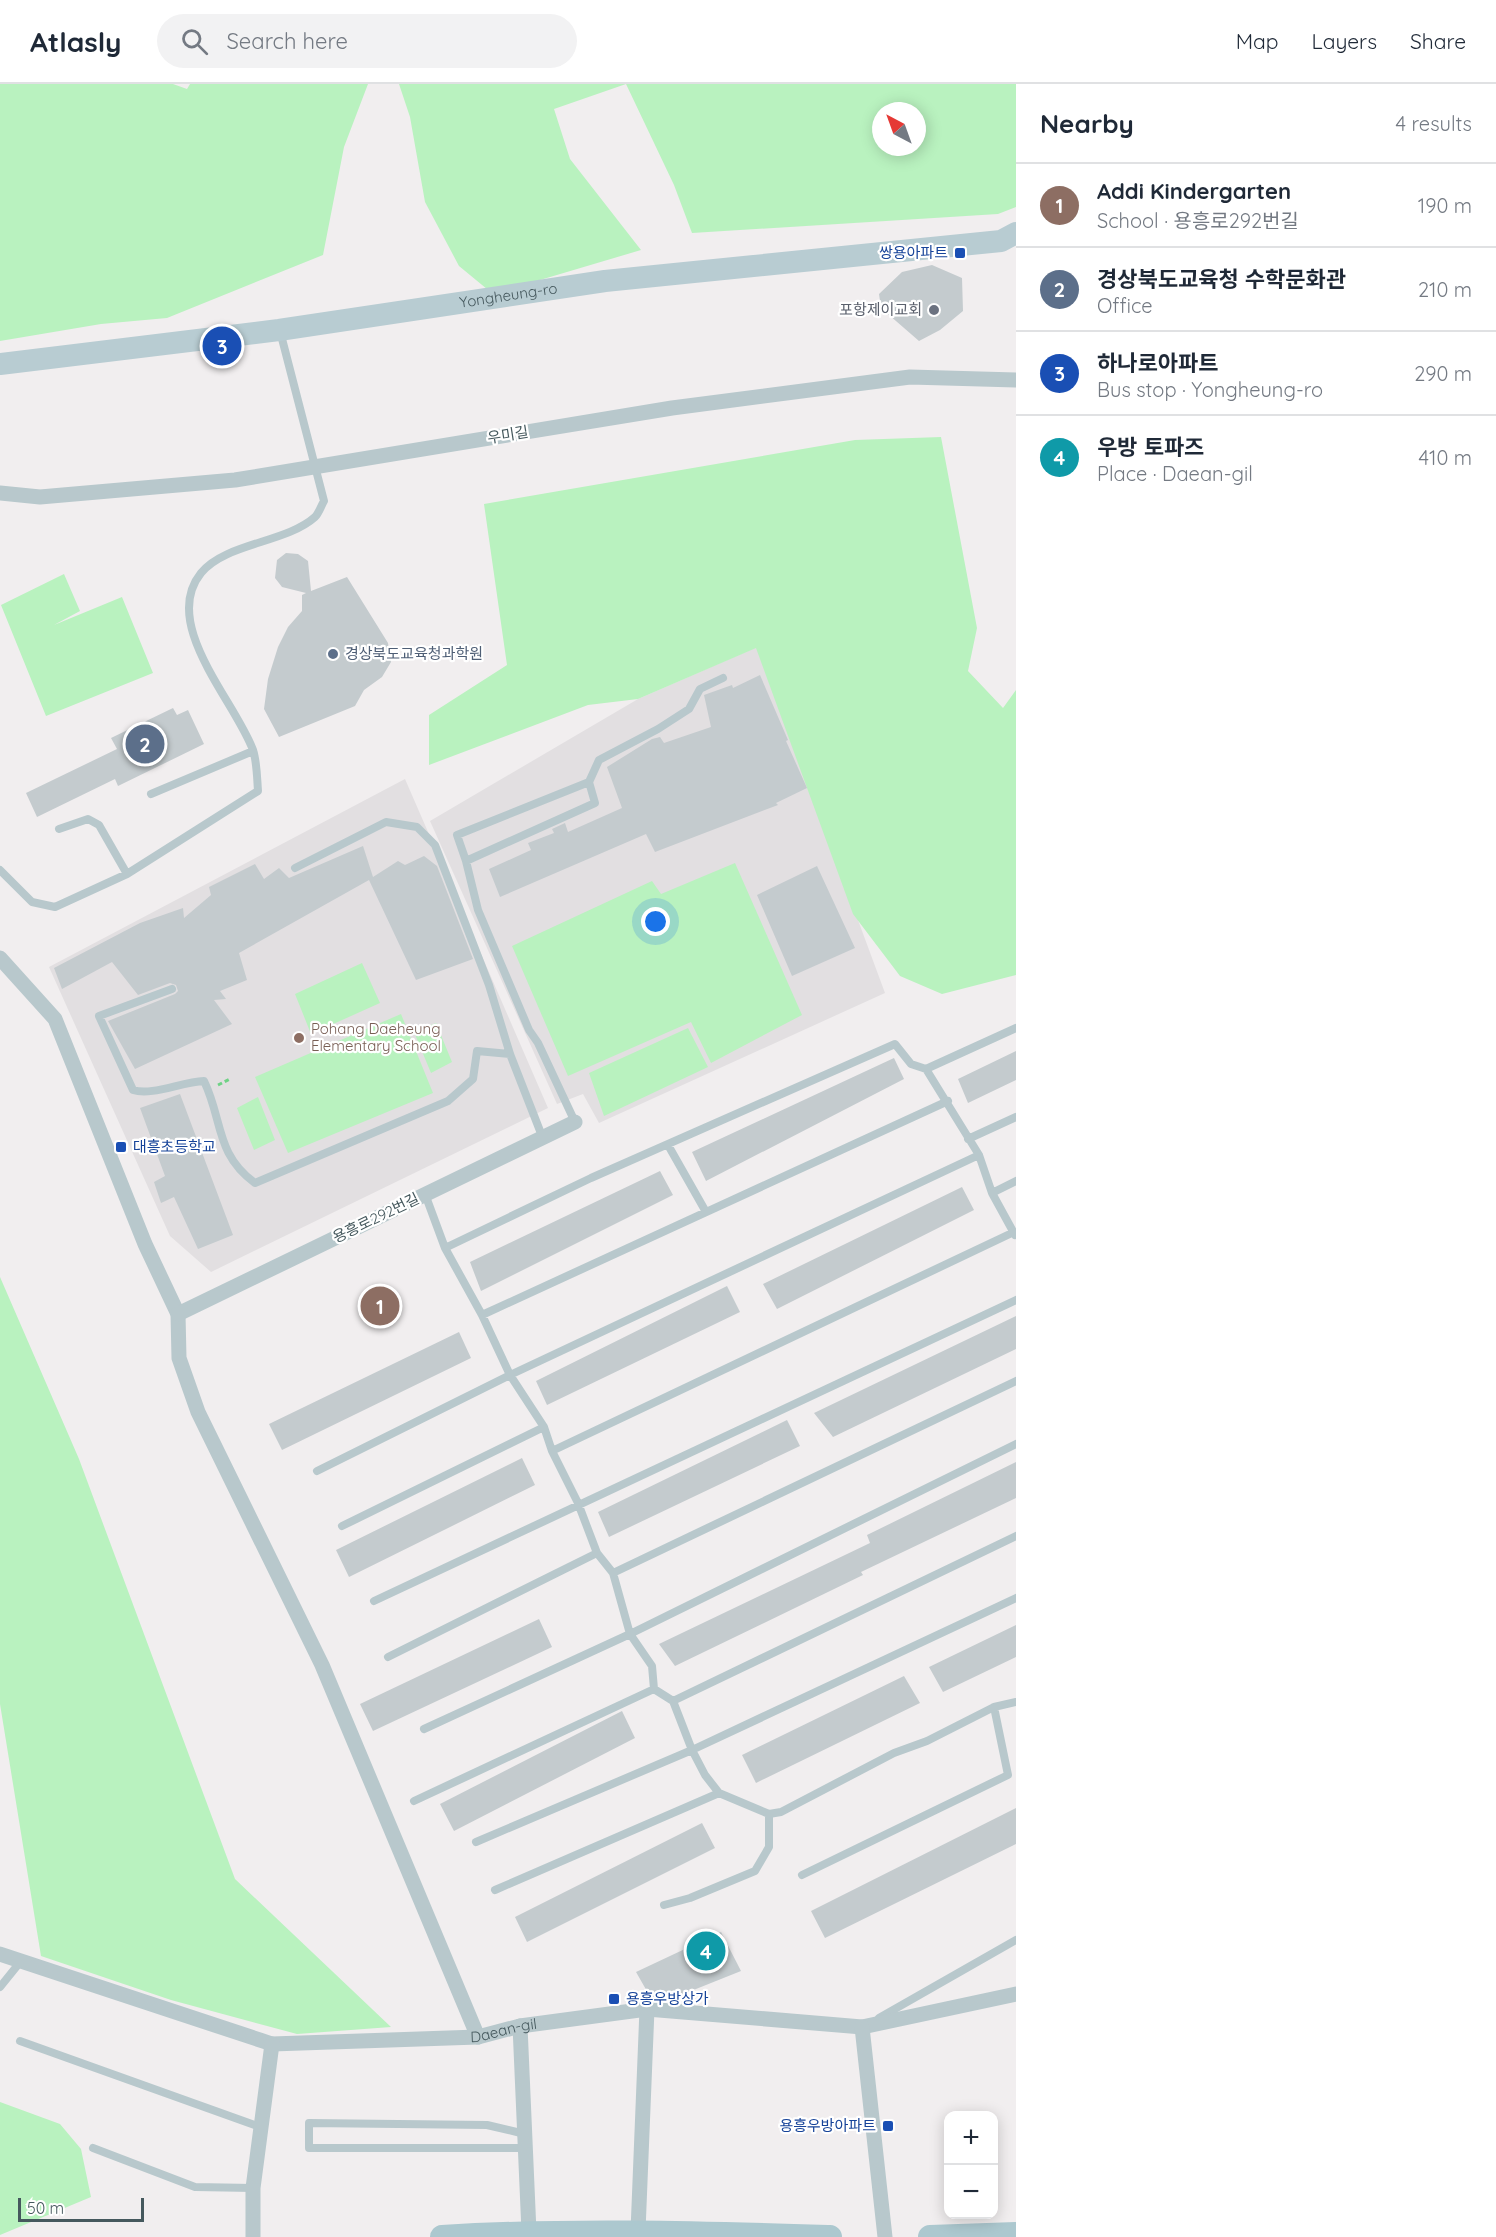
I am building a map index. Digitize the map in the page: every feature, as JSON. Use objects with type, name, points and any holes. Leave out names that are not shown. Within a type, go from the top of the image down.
[{"type":"main road","name":"Yongheung-ro","points":[[0,364],[279,330],[605,281],[1001,241],[1016,233]]},
{"type":"main road","points":[[442,2237],[529,2232],[638,2231],[830,2237]]},
{"type":"main road","points":[[930,2237],[1016,2234]]},
{"type":"street","name":"우미길","points":[[0,493],[40,497],[235,480],[672,408],[910,377],[1016,380]]},
{"type":"street","points":[[0,958],[55,1019],[145,1244],[178,1314],[179,1358],[198,1412],[322,1665],[478,2037]]},
{"type":"street","name":"용흥로292번길","points":[[178,1314],[574,1122]]},
{"type":"street","name":"Daean-gil","points":[[0,1954],[272,2044],[478,2037],[520,2026],[647,2009],[862,2027],[1016,1994]]},
{"type":"street","points":[[638,2231],[647,2009]]},
{"type":"street","points":[[520,2026],[529,2232]]},
{"type":"street","points":[[862,2027],[885,2237]]},
{"type":"street","points":[[253,2237],[253,2188],[272,2044]]},
{"type":"lane","points":[[0,870],[32,902],[55,907],[127,874],[258,791],[253,751],[190,630],[188,602],[193,582],[204,569],[224,557],[293,529],[315,516],[324,501],[313,467],[279,330]]},
{"type":"lane","points":[[466,861],[595,803],[589,782],[599,760],[658,729],[689,709],[700,689],[723,678]]},
{"type":"lane","points":[[151,794],[253,751]]},
{"type":"lane","points":[[574,1122],[538,1043],[529,1030],[478,910],[457,835],[589,782]]},
{"type":"lane","points":[[59,830],[88,819],[99,825],[127,874]]},
{"type":"lane","points":[[295,868],[386,822],[417,827],[435,845],[489,984],[510,1054],[542,1136]]},
{"type":"lane","points":[[172,989],[99,1016],[133,1090],[145,1093],[184,1082],[204,1081],[214,1101],[220,1136],[240,1172],[255,1183],[448,1101],[473,1079],[477,1051],[510,1054]]},
{"type":"lane","points":[[926,1069],[1016,1028]]},
{"type":"lane","points":[[445,1248],[895,1044],[912,1064],[926,1069],[948,1101],[979,1155],[992,1193],[1015,1234],[552,1451]]},
{"type":"lane","points":[[482,1315],[948,1101]]},
{"type":"lane","points":[[968,1139],[1016,1117]]},
{"type":"lane","points":[[668,1145],[706,1212]]},
{"type":"lane","points":[[317,1472],[510,1376],[979,1155]]},
{"type":"lane","points":[[992,1193],[1016,1181]]},
{"type":"lane","points":[[425,1194],[445,1248],[482,1315],[510,1376],[544,1427],[552,1451],[579,1503],[597,1552],[613,1573],[630,1634],[652,1666],[654,1689]]},
{"type":"lane","points":[[374,1601],[1016,1300]]},
{"type":"lane","points":[[613,1573],[1016,1381]]},
{"type":"lane","points":[[342,1526],[544,1427]]},
{"type":"lane","points":[[424,1729],[630,1634],[1016,1444]]},
{"type":"lane","points":[[673,1701],[1016,1536]]},
{"type":"lane","points":[[388,1657],[597,1552]]},
{"type":"lane","points":[[476,1842],[692,1750],[1016,1599]]},
{"type":"lane","points":[[654,1689],[673,1701],[692,1750],[705,1775],[719,1793],[769,1814],[781,1812],[894,1753],[927,1741],[994,1707],[1016,1702]]},
{"type":"lane","points":[[414,1801],[654,1689]]},
{"type":"lane","points":[[802,1875],[1008,1775],[994,1707]]},
{"type":"lane","points":[[495,1890],[719,1793]]},
{"type":"lane","points":[[664,1905],[705,1892],[755,1871],[769,1847],[769,1814]]},
{"type":"lane","points":[[862,2027],[1016,1940]]},
{"type":"lane","points":[[0,1987],[21,1961]]},
{"type":"lane","points":[[20,2041],[260,2127]]},
{"type":"lane","points":[[309,2123],[487,2125],[526,2141],[309,2148],[309,2123]]},
{"type":"lane","points":[[93,2148],[195,2187],[253,2188]]},
{"type":"shaded area","points":[[757,647],[885,993],[599,1123],[583,1094],[557,1104],[430,821],[638,699]]},
{"type":"shaded area","name":"Pohang Daeheung Elementary School","points":[[405,779],[548,1108],[211,1272],[170,1236],[49,967]]},
{"type":"green space","points":[[0,84],[173,84],[187,89],[190,84],[368,84],[344,147],[323,255],[167,318],[101,324],[0,341]]},
{"type":"green space","points":[[399,84],[626,84],[554,109],[570,159],[641,250],[493,294],[459,266],[425,202],[410,117]]},
{"type":"green space","points":[[626,84],[1016,84],[1016,207],[998,214],[692,233],[674,185]]},
{"type":"green space","points":[[941,437],[977,628],[968,671],[1003,708],[1016,690],[1016,975],[942,994],[900,976],[853,914],[756,648],[638,699],[588,705],[429,765],[429,715],[507,665],[484,504],[855,440]]},
{"type":"green space","points":[[64,574],[80,611],[54,625],[122,597],[153,673],[46,716],[1,605]]},
{"type":"green space","points":[[735,863],[802,1015],[711,1063],[691,1022],[568,1076],[512,946],[652,881],[661,894]]},
{"type":"green space","points":[[362,963],[380,1003],[311,1034],[295,994]]},
{"type":"green space","points":[[401,1014],[433,1093],[288,1153],[255,1077]]},
{"type":"green space","points":[[436,1023],[452,1062],[431,1073],[414,1032]]},
{"type":"green space","points":[[688,1028],[708,1067],[604,1116],[589,1073]]},
{"type":"green space","points":[[258,1097],[275,1140],[254,1150],[237,1108]]},
{"type":"green space","points":[[0,1277],[79,1459],[235,1879],[391,2027],[297,2034],[171,2000],[41,1956],[0,1704]]},
{"type":"green space","points":[[0,2102],[60,2124],[81,2149],[91,2197],[0,2235]]},
{"type":"building","points":[[932,265],[962,278],[963,311],[940,330],[919,341],[881,308],[879,294],[902,272]]},
{"type":"building","name":"경상북도교육청과학원","points":[[286,553],[298,554],[308,561],[311,591],[347,577],[388,643],[391,662],[382,677],[364,690],[355,706],[279,737],[264,709],[268,679],[278,647],[288,627],[302,611],[302,595],[306,593],[282,587],[275,578],[277,560]]},
{"type":"building","points":[[760,675],[807,788],[776,803],[778,805],[655,852],[646,834],[500,897],[489,869],[531,850],[528,843],[554,833],[552,829],[565,823],[568,832],[622,808],[607,767],[652,739],[660,737],[664,743],[711,727],[704,695],[732,685],[733,688]]},
{"type":"building","points":[[173,708],[177,715],[188,710],[204,744],[118,786],[115,779],[37,817],[26,793],[117,749],[111,738]]},
{"type":"building","points":[[363,846],[373,877],[398,861],[405,865],[424,856],[437,866],[473,959],[416,980],[369,880],[239,953],[247,980],[220,991],[226,999],[214,1000],[232,1024],[135,1069],[108,1021],[175,994],[178,991],[176,985],[170,983],[138,995],[112,962],[62,989],[54,968],[140,923],[183,908],[184,918],[211,895],[209,887],[255,864],[264,879],[279,868],[289,878]]},
{"type":"building","points":[[817,866],[855,948],[792,976],[757,895]]},
{"type":"building","points":[[1016,1051],[1016,1080],[968,1103],[958,1079]]},
{"type":"building","points":[[894,1058],[904,1079],[706,1181],[692,1152]]},
{"type":"building","points":[[180,1094],[233,1235],[198,1249],[174,1197],[161,1203],[154,1182],[165,1176],[140,1108]]},
{"type":"building","points":[[660,1171],[673,1195],[481,1291],[470,1262]]},
{"type":"building","points":[[962,1187],[974,1210],[777,1309],[763,1284]]},
{"type":"building","points":[[727,1286],[740,1312],[547,1405],[536,1381]]},
{"type":"building","points":[[1016,1316],[1016,1349],[833,1437],[814,1413]]},
{"type":"building","points":[[459,1332],[471,1358],[282,1450],[269,1424]]},
{"type":"building","points":[[787,1420],[800,1446],[609,1537],[598,1512]]},
{"type":"building","points":[[522,1458],[535,1485],[349,1577],[336,1550]]},
{"type":"building","points":[[1016,1462],[1016,1498],[861,1572],[863,1575],[675,1666],[659,1644],[870,1543],[867,1535]]},
{"type":"building","points":[[539,1619],[552,1647],[373,1731],[360,1704]]},
{"type":"building","points":[[1016,1625],[1016,1657],[943,1692],[929,1667]]},
{"type":"building","points":[[904,1676],[920,1703],[756,1783],[742,1755]]},
{"type":"building","points":[[622,1711],[635,1738],[454,1831],[440,1804]]},
{"type":"building","points":[[1016,1808],[1016,1844],[825,1938],[811,1911]]},
{"type":"building","points":[[702,1823],[715,1848],[527,1942],[515,1917]]},
{"type":"building","points":[[721,1932],[741,1971],[666,2001],[652,2000],[636,1972]]},
{"type":"place","name":"쌍용아파트","points":[[960,253]]},
{"type":"place","name":"포항제이교회","points":[[934,310]]},
{"type":"place","name":"하나로아파트","points":[[222,346]]},
{"type":"place","name":"경상북도교육청과학원","points":[[333,654]]},
{"type":"place","name":"경상북도교육청 수학문화관","points":[[145,744]]},
{"type":"place","name":"Pohang Daeheung Elementary School","points":[[299,1038]]},
{"type":"place","name":"대흥초등학교","points":[[121,1147]]},
{"type":"place","name":"Addi Kindergarten","points":[[380,1306]]},
{"type":"place","name":"우방 토파즈","points":[[706,1951]]},
{"type":"place","name":"용흥우방상가","points":[[614,1999]]},
{"type":"place","name":"용흥우방아파트","points":[[888,2126]]}]
